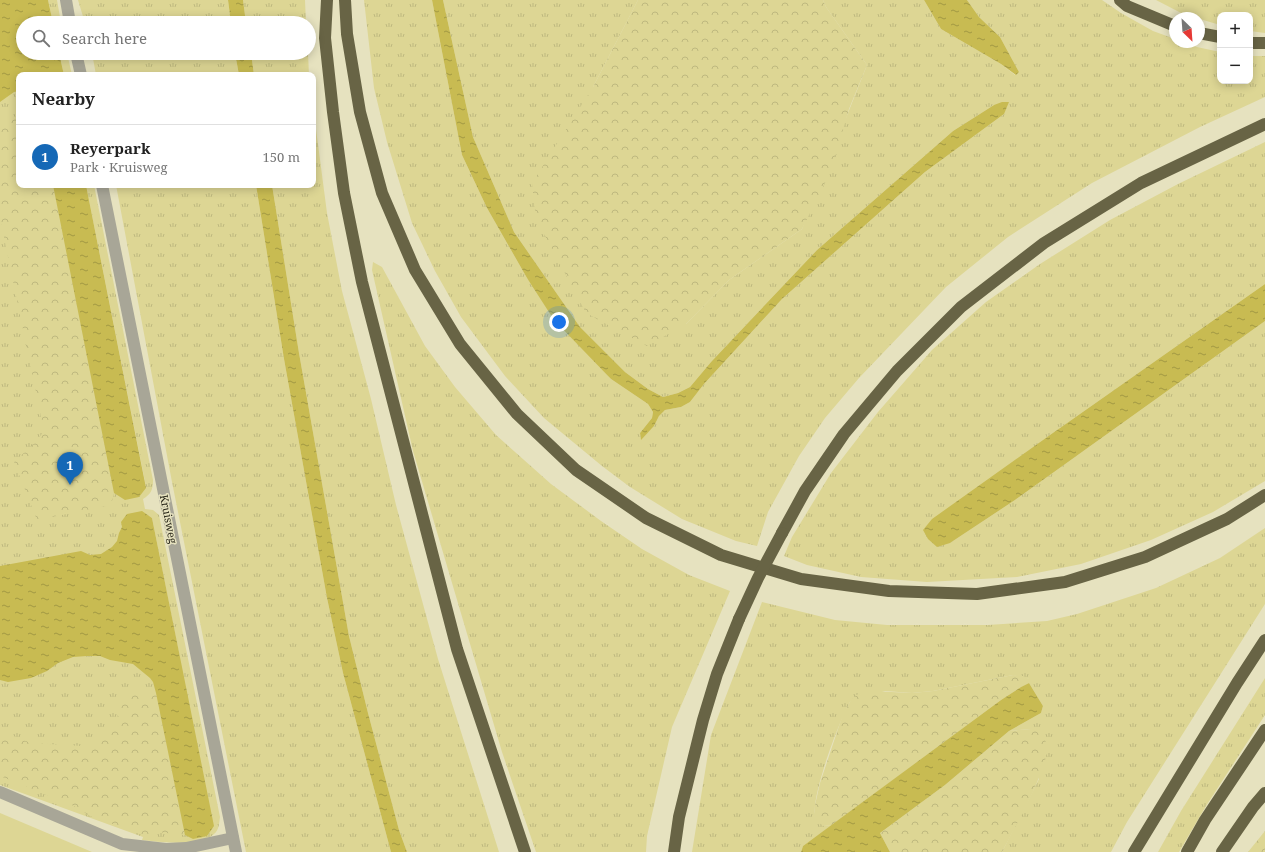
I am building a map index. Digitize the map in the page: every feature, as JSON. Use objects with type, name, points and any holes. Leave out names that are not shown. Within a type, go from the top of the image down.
[{"type":"highway","points":[[327,0],[325,38],[334,119],[344,193],[362,282],[457,649],[525,852]]},
{"type":"highway","points":[[345,0],[347,34],[360,112],[382,194],[415,270],[460,344],[517,414],[576,470],[646,518],[721,555],[801,579],[889,592],[977,594],[1065,582],[1145,557],[1227,519],[1265,495]]},
{"type":"highway","points":[[1120,0],[1127,6],[1169,24]]},
{"type":"highway","points":[[1205,34],[1217,36]]},
{"type":"highway","points":[[1253,43],[1265,43]]},
{"type":"highway","points":[[674,852],[679,817],[703,720],[717,674],[739,619],[758,578],[805,491],[844,434],[897,371],[961,307],[1044,243],[1141,183],[1265,124]]},
{"type":"highway","points":[[1134,852],[1237,683],[1265,640]]},
{"type":"highway","points":[[1187,852],[1205,820],[1265,730]]},
{"type":"highway","points":[[1222,852],[1253,807],[1265,793]]},
{"type":"street","points":[[66,0],[69,16]]},
{"type":"street","points":[[78,60],[80,72]]},
{"type":"street","name":"Kruisweg","points":[[103,188],[236,852]]},
{"type":"street","points":[[0,792],[122,844],[166,849],[186,848],[233,838]]},
{"type":"green space","points":[[0,0],[28,0],[25,16],[16,16],[16,60],[22,60],[20,72],[16,72],[16,188],[71,188],[146,487],[87,188],[95,188],[153,480],[151,491],[143,499],[145,509],[153,510],[159,515],[220,817],[217,831],[208,838],[200,841],[180,843],[159,842],[142,840],[143,837],[0,785]],"holes":[[[146,514],[152,518],[181,663]]]},
{"type":"green space","points":[[48,0],[57,0],[60,16],[51,16]]},
{"type":"green space","points":[[78,0],[228,0],[230,16],[83,16]]},
{"type":"green space","points":[[243,0],[305,0],[306,16],[245,16]]},
{"type":"green space","points":[[364,0],[432,0],[462,155],[487,208],[527,278],[611,379],[648,404],[653,412],[652,418],[640,433],[641,439],[654,426],[659,416],[665,410],[681,407],[690,402],[704,384],[782,299],[925,172],[1004,114],[994,105],[953,131],[817,250],[711,362],[690,387],[678,393],[663,397],[648,389],[625,372],[580,327],[514,232],[473,137],[443,0],[638,0],[593,87],[686,324],[729,280],[802,229],[867,65],[826,7],[823,0],[924,0],[941,29],[1001,64],[1015,75],[1019,72],[1000,37],[979,17],[967,0],[1102,0],[1121,13],[1153,31],[1169,37],[1169,48],[1202,48],[1217,51],[1217,84],[1253,84],[1253,56],[1265,56],[1265,97],[1200,127],[1092,183],[1008,237],[946,287],[859,378],[825,418],[799,456],[768,512],[757,546],[736,541],[682,519],[630,487],[544,418],[505,376],[461,317],[435,271],[412,223],[387,142],[374,88]]},
{"type":"green space","points":[[638,0],[823,0],[826,7],[867,65],[849,109],[831,171],[802,229],[729,280],[686,324],[647,346],[586,313],[536,219],[532,183],[593,87]]},
{"type":"green space","points":[[1156,0],[1265,0],[1265,33],[1253,31],[1253,12],[1217,12],[1217,24],[1205,21],[1205,12],[1179,12]]},
{"type":"green space","points":[[61,60],[69,60],[71,72],[63,72]]},
{"type":"green space","points":[[93,60],[236,60],[238,72],[95,72]]},
{"type":"green space","points":[[252,60],[308,60],[309,72],[254,72]]},
{"type":"green space","points":[[16,116],[16,188],[54,188],[114,493],[111,505],[37,520],[14,462],[36,442],[44,431],[0,218],[0,119]]},
{"type":"green space","points":[[316,129],[327,213],[342,291],[371,399],[396,505],[438,659],[499,852],[407,852],[399,830],[349,636],[299,353],[272,188],[316,188]]},
{"type":"green space","points":[[1265,142],[1265,284],[1060,428],[950,543],[1015,500],[1265,321],[1265,481],[1213,512],[1151,540],[1081,564],[1017,577],[927,582],[861,577],[807,565],[784,556],[792,537],[831,473],[878,412],[932,350],[986,302],[1040,264],[1110,220],[1178,184]]},
{"type":"green space","points":[[117,188],[256,188],[284,359],[327,598],[343,673],[391,852],[246,852],[172,482]]},
{"type":"green space","points":[[373,262],[382,267],[425,346],[455,387],[496,435],[551,484],[642,549],[689,575],[730,591],[672,727],[647,836],[646,852],[536,852],[502,752],[413,451],[372,270]]},
{"type":"green space","points":[[1265,528],[1265,604],[1127,822],[1111,852],[1002,852],[1039,779],[1031,729],[1009,731],[1041,713],[1043,706],[1029,683],[1029,679],[1013,675],[933,691],[912,693],[885,691],[850,702],[839,725],[827,758],[815,804],[815,814],[817,818],[824,826],[832,825],[803,846],[801,852],[692,852],[711,735],[762,602],[835,620],[887,625],[988,625],[1047,621],[1077,614],[1156,588],[1220,558]]},
{"type":"green space","points":[[1013,675],[1023,676],[1029,679],[1029,683],[1001,700],[832,825],[824,826],[819,823],[815,816],[815,805],[820,783],[843,714],[856,695],[871,691],[912,693],[933,691]]},
{"type":"green space","points":[[1265,678],[1265,715],[1206,806],[1179,852],[1158,852],[1181,811]]},
{"type":"green space","points":[[134,689],[156,693],[185,835],[157,832],[144,835],[90,816],[74,806],[0,776],[0,728],[13,736],[31,743],[83,746],[98,742],[114,730],[122,699],[126,692]]},
{"type":"green space","points":[[1031,729],[1039,733],[1045,739],[1047,745],[1043,768],[1030,798],[1002,852],[890,852],[880,833],[945,785],[1009,731]]},
{"type":"green space","points":[[0,813],[92,852],[0,852]]},
{"type":"green space","points":[[1265,831],[1265,852],[1248,852]]},
{"type":"water","points":[[0,0],[48,0],[51,16],[16,16],[16,60],[61,60],[63,72],[16,72],[16,92],[0,102]]},
{"type":"water","points":[[228,0],[243,0],[245,16],[230,16]]},
{"type":"water","points":[[432,0],[443,0],[473,137],[514,232],[580,327],[625,372],[648,389],[663,397],[678,393],[690,387],[711,362],[817,250],[953,131],[994,105],[1002,102],[1009,102],[1004,114],[925,172],[782,299],[704,384],[690,402],[681,407],[665,410],[659,416],[654,426],[641,440],[640,433],[652,418],[653,412],[648,404],[611,379],[554,320],[527,278],[487,208],[462,155]]},
{"type":"water","points":[[924,0],[967,0],[979,17],[1000,37],[1019,72],[1016,75],[1001,64],[941,29]]},
{"type":"water","points":[[236,60],[252,60],[254,72],[238,72]]},
{"type":"water","points":[[54,188],[87,188],[146,488],[139,497],[125,500],[114,493]]},
{"type":"water","points":[[256,188],[272,188],[299,353],[349,636],[399,830],[407,852],[391,852],[343,673],[327,598],[284,359]]},
{"type":"water","points":[[1265,284],[1265,321],[1015,500],[950,543],[937,547],[928,539],[923,530],[932,519]]},
{"type":"water","points":[[142,511],[152,518],[214,826],[207,836],[193,839],[185,835],[156,693],[153,682],[150,678],[133,664],[110,660],[100,656],[87,656],[73,657],[58,663],[47,671],[31,678],[8,682],[0,680],[0,566],[81,551],[90,555],[101,554],[112,547],[117,541],[122,527],[121,522],[127,514]]},
{"type":"water","points":[[1029,683],[1043,706],[1041,713],[1009,731],[945,785],[880,833],[890,852],[801,852],[803,846],[1001,700]]},
{"type":"place","name":"Reyerpark","points":[[70,485]]}]
